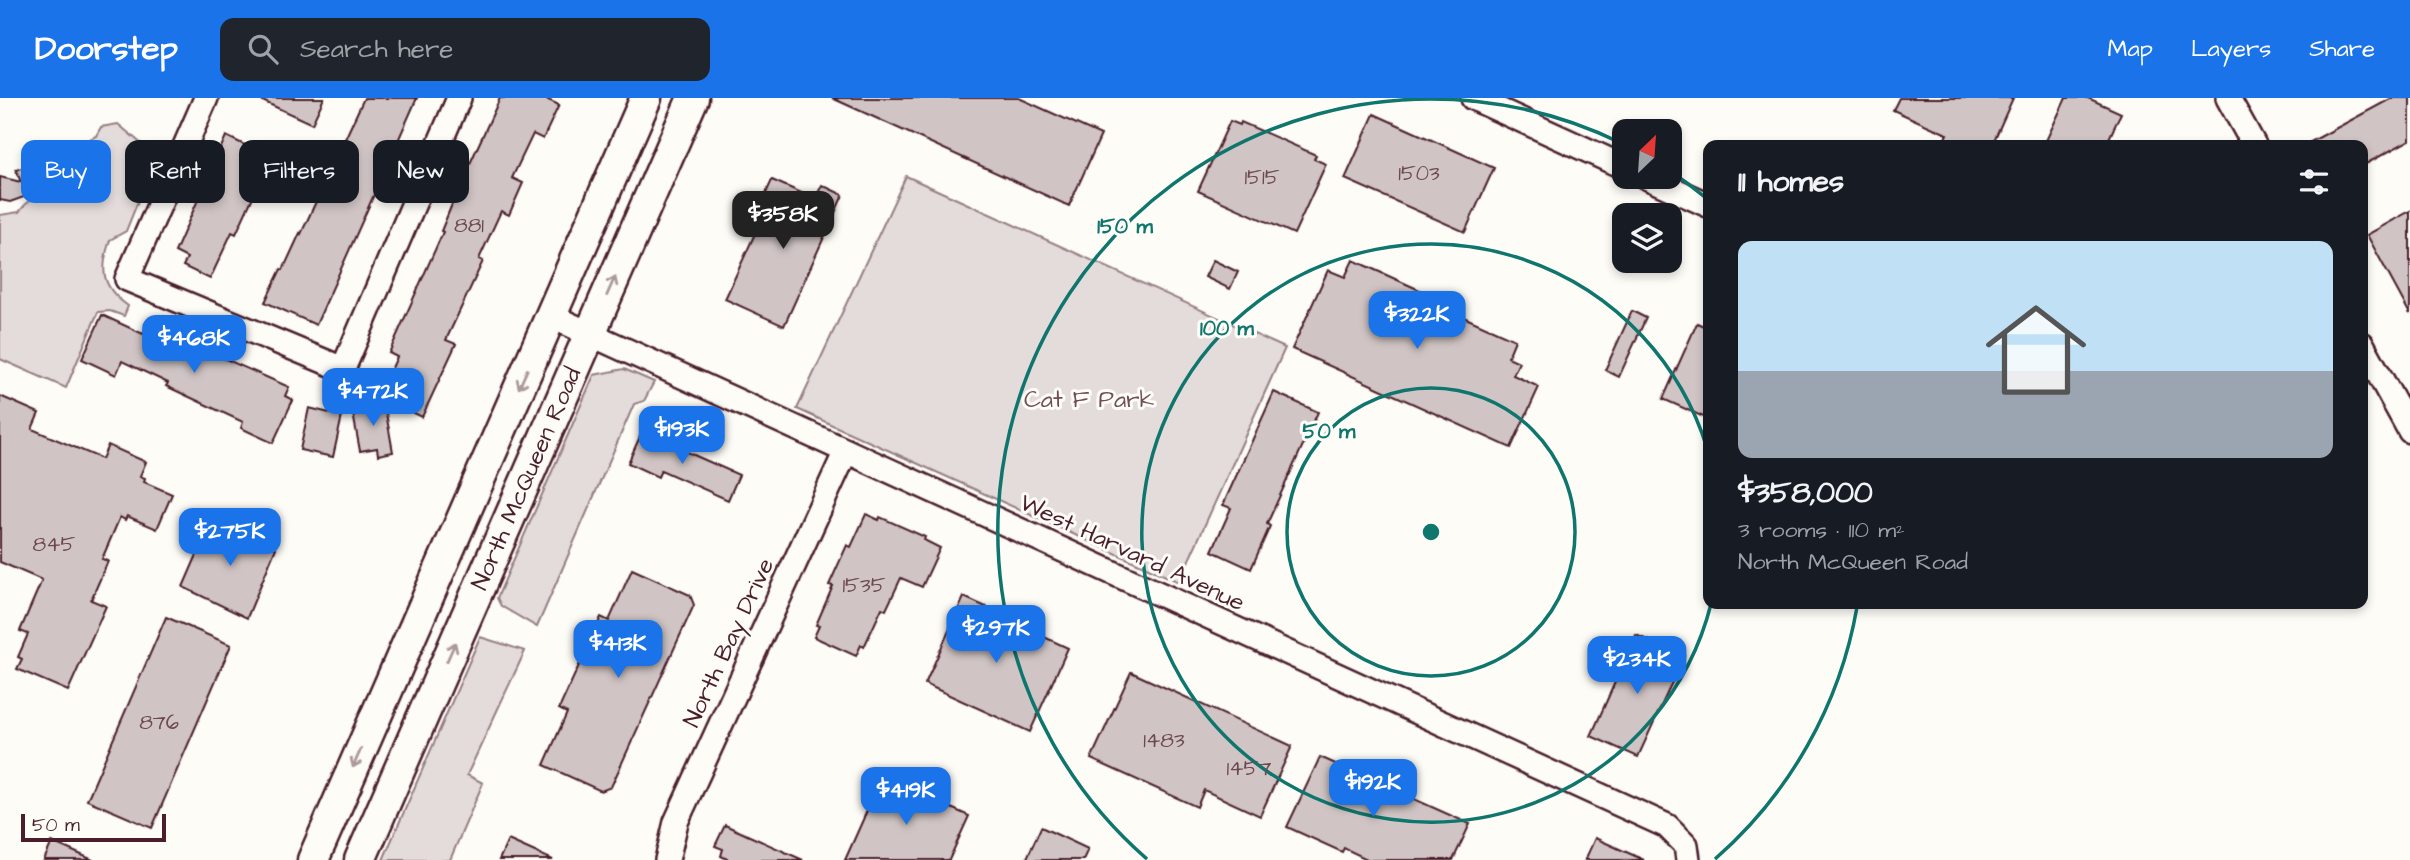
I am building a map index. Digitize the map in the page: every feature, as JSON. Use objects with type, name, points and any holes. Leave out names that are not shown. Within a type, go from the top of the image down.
[{"type":"main road","name":"North McQueen Road","points":[[313,860],[646,98]]},
{"type":"main road","name":"North McQueen Road","points":[[360,860],[693,98]]},
{"type":"main road","points":[[384,696],[424,714]]},
{"type":"street","points":[[206,98],[127,279],[342,369],[459,98]]},
{"type":"street","points":[[1473,98],[1612,162]]},
{"type":"street","points":[[2228,98],[2251,140]]},
{"type":"street","points":[[1673,189],[1703,203]]},
{"type":"street","name":"West Harvard Avenue","points":[[551,316],[1667,826],[1687,853]]},
{"type":"street","points":[[2368,355],[2410,431]]},
{"type":"street","name":"North Bay Drive","points":[[667,860],[676,822],[846,451]]},
{"type":"green space","points":[[118,124],[137,140],[125,140],[125,203],[137,203],[126,231],[110,240],[104,269],[112,292],[128,306],[124,316],[110,311],[98,312],[66,388],[0,359],[0,215],[19,212],[28,203],[111,203],[111,140],[88,140],[96,136],[101,127]]},
{"type":"green space","name":"Cat F Park","points":[[906,176],[1285,348],[1179,582],[797,409]]},
{"type":"green space","points":[[624,369],[654,382],[644,401],[634,404],[537,627],[501,606],[497,598],[594,375]]},
{"type":"green space","points":[[480,637],[525,651],[467,775],[483,783],[450,860],[383,860]]},
{"type":"building","points":[[256,98],[324,98],[312,124]]},
{"type":"building","points":[[364,98],[417,98],[398,140],[373,140],[373,197],[316,325],[265,302],[315,203],[359,203],[359,140],[345,140]]},
{"type":"building","points":[[500,98],[544,98],[559,105],[543,139],[533,134],[512,178],[523,183],[509,215],[501,211],[479,259],[483,261],[446,340],[456,344],[422,417],[379,396],[397,357],[389,353],[443,232],[441,231],[452,203],[469,203],[469,166]]},
{"type":"building","points":[[832,98],[1019,98],[1101,135],[1069,206]]},
{"type":"building","points":[[1899,98],[2013,98],[1994,140],[1944,140],[1947,134],[1893,110]]},
{"type":"building","points":[[2066,98],[2088,98],[2121,113],[2108,140],[2046,140]]},
{"type":"building","points":[[2392,98],[2410,98],[2410,140],[2368,163],[2368,140],[2314,140]]},
{"type":"building","points":[[1374,114],[1494,168],[1465,232],[1345,179]]},
{"type":"building","points":[[1230,121],[1240,125],[1241,122],[1316,155],[1314,159],[1326,164],[1294,234],[1198,191]]},
{"type":"building","points":[[226,136],[239,142],[239,203],[250,203],[236,234],[232,232],[210,279],[183,266],[187,258],[175,252],[197,203],[225,203]]},
{"type":"building","points":[[21,168],[21,182],[16,170]]},
{"type":"building","points":[[0,177],[21,182],[21,198],[10,202],[0,200]]},
{"type":"building","points":[[772,180],[815,199],[822,185],[843,195],[784,326],[725,299],[769,203],[763,200]]},
{"type":"building","points":[[2410,211],[2410,314],[2368,237]]},
{"type":"building","points":[[1213,260],[1238,272],[1230,289],[1205,277]]},
{"type":"building","points":[[1353,260],[1462,309],[1459,315],[1515,340],[1508,357],[1519,362],[1513,375],[1539,387],[1511,448],[1292,349],[1328,270],[1345,277]]},
{"type":"building","points":[[1632,311],[1646,318],[1619,377],[1605,370]]},
{"type":"building","points":[[102,315],[143,334],[148,325],[289,387],[285,396],[293,400],[273,443],[241,428],[243,422],[166,386],[168,383],[122,361],[116,375],[82,359]]},
{"type":"building","points":[[1697,323],[1703,326],[1703,417],[1663,399]]},
{"type":"building","points":[[1274,392],[1318,412],[1267,524],[1270,526],[1251,569],[1212,551],[1231,508],[1223,505]]},
{"type":"building","points":[[0,396],[39,413],[32,429],[102,459],[108,445],[146,462],[140,476],[145,478],[144,482],[172,494],[157,529],[127,516],[125,520],[120,517],[102,559],[108,561],[91,600],[106,606],[68,691],[17,669],[22,659],[18,657],[28,634],[20,631],[42,580],[0,562]]},
{"type":"building","points":[[384,402],[393,452],[378,455],[377,448],[360,451],[352,408]]},
{"type":"building","points":[[309,408],[342,416],[333,457],[300,450]]},
{"type":"building","points":[[642,432],[739,475],[728,500],[661,470],[658,477],[628,463]]},
{"type":"building","points":[[866,514],[879,520],[880,517],[925,537],[924,540],[940,548],[922,587],[901,578],[886,610],[882,608],[864,647],[861,645],[856,656],[814,637],[819,626],[816,625],[833,586],[829,585],[847,545],[851,547]]},
{"type":"building","points":[[212,520],[276,548],[247,618],[183,587]]},
{"type":"building","points":[[632,569],[690,595],[694,605],[611,787],[601,791],[544,765],[567,713],[559,709],[601,617],[609,621]]},
{"type":"building","points":[[964,597],[999,613],[1001,610],[1019,618],[1016,624],[1068,648],[1030,732],[925,684]]},
{"type":"building","points":[[166,617],[231,645],[152,828],[87,800]]},
{"type":"building","points":[[1636,635],[1684,656],[1638,757],[1591,736]]},
{"type":"building","points":[[1131,672],[1292,746],[1260,816],[1204,790],[1197,807],[1091,759]]},
{"type":"building","points":[[1320,757],[1470,824],[1453,860],[1369,860],[1344,848],[1342,852],[1287,827]]},
{"type":"building","points":[[882,777],[969,816],[949,860],[845,860]]},
{"type":"building","points":[[725,825],[803,860],[729,860],[721,856],[723,849],[715,846]]},
{"type":"building","points":[[1041,827],[1088,849],[1083,860],[1026,860]]},
{"type":"building","points":[[1595,838],[1644,860],[1585,860]]},
{"type":"building","points":[[508,840],[553,860],[499,860]]},
{"type":"building","points":[[52,842],[93,860],[44,860]]}]
